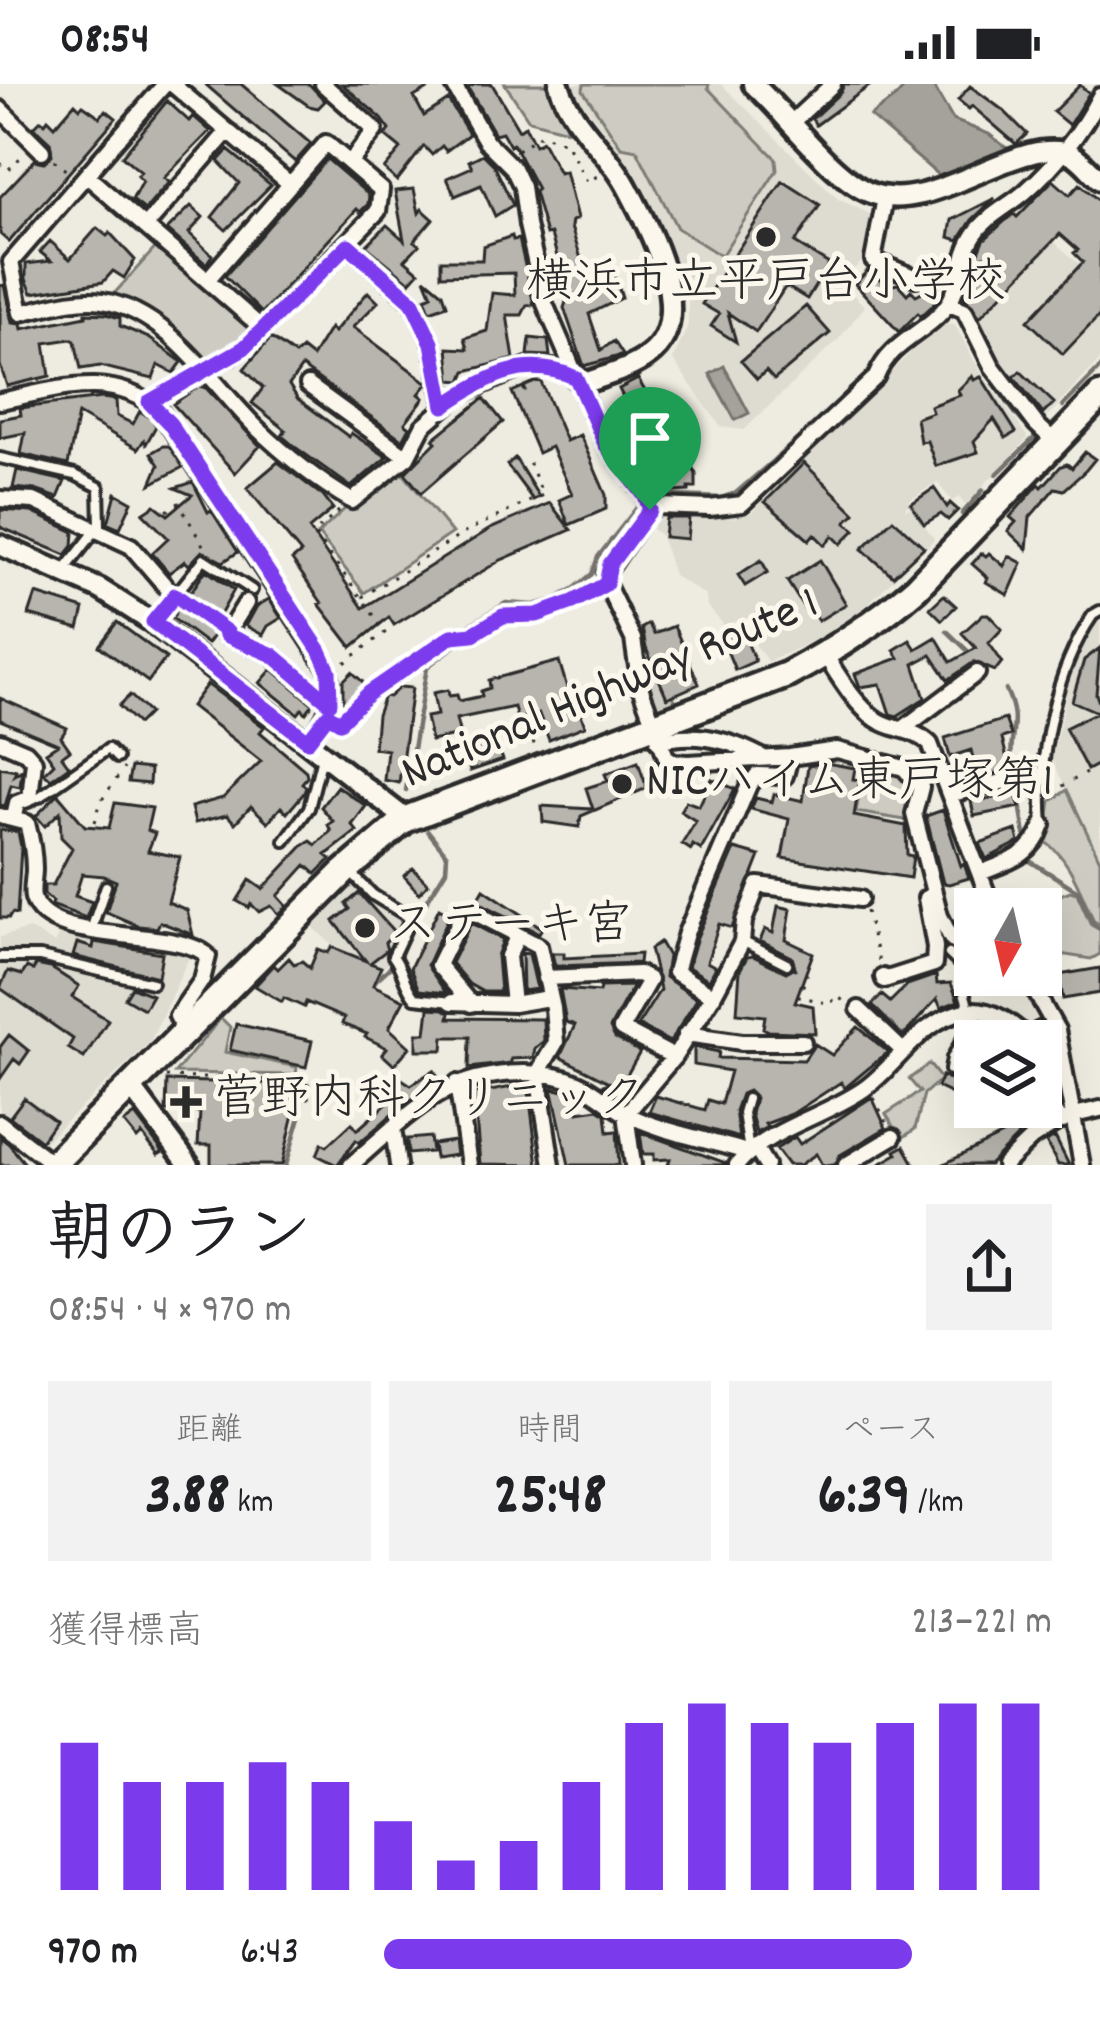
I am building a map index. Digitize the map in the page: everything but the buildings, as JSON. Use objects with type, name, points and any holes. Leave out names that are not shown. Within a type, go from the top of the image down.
[{"type":"highway","name":"National Highway Route 1","points":[[52,1164],[348,870],[406,819],[655,734],[825,655],[916,589],[1056,442],[1096,409]]},
{"type":"street","points":[[290,184],[168,84],[10,262],[20,313],[78,300],[125,307],[158,326],[312,477],[351,501],[407,457],[423,426],[444,406],[495,378],[527,366],[553,368],[588,382],[649,356],[670,328],[672,295],[625,184],[564,101],[559,84]]},
{"type":"street","points":[[323,84],[375,130],[350,164]]},
{"type":"street","points":[[453,84],[486,141],[522,187],[545,304],[605,444],[647,503],[710,508],[742,504],[879,371],[902,342],[949,304],[961,265],[980,228],[1031,187],[1061,153],[1100,93],[1094,84]]},
{"type":"street","points":[[753,84],[844,177],[885,198],[923,194],[1030,154],[1073,155],[1100,180]]},
{"type":"street","points":[[792,122],[833,84]]},
{"type":"street","points":[[0,110],[38,147]]},
{"type":"street","points":[[146,226],[228,131]]},
{"type":"street","points":[[149,402],[244,348],[378,211],[381,190],[326,142],[208,279]]},
{"type":"street","points":[[81,178],[146,226],[262,328]]},
{"type":"street","points":[[885,198],[873,260],[916,278],[961,265]]},
{"type":"street","points":[[348,245],[412,301],[432,343],[444,406]]},
{"type":"street","points":[[949,304],[964,310],[992,366],[1036,424],[1056,442]]},
{"type":"street","points":[[0,400],[95,383],[149,402],[170,424],[329,671],[329,709],[308,741]]},
{"type":"street","points":[[308,385],[407,457]]},
{"type":"street","points":[[0,499],[34,501],[131,546],[175,596]]},
{"type":"street","points":[[647,503],[610,564],[606,584],[633,639],[640,687],[666,757],[674,762],[765,759],[837,750],[904,768],[921,788],[914,814],[935,896],[954,941]]},
{"type":"street","points":[[0,545],[64,571],[153,622],[406,819]]},
{"type":"street","points":[[249,597],[226,635],[273,655],[329,709]]},
{"type":"street","points":[[825,655],[880,723],[919,733],[930,744],[985,888]]},
{"type":"street","points":[[904,728],[977,673]]},
{"type":"street","points":[[655,734],[690,734],[734,743],[765,759]]},
{"type":"street","points":[[0,741],[26,752],[34,761],[30,798],[17,803],[7,816],[28,823],[33,843],[33,899],[40,909],[91,931],[189,945],[208,956],[202,980],[177,1016],[185,1031]]},
{"type":"street","points":[[713,996],[676,972],[686,933],[749,784],[757,775],[785,776],[790,757]]},
{"type":"street","points":[[952,794],[1006,781]]},
{"type":"street","points":[[980,873],[1023,856],[1037,842],[1042,825]]},
{"type":"street","points":[[633,1165],[626,1114],[674,1057],[713,996],[742,941],[758,884],[862,903]]},
{"type":"street","points":[[881,971],[884,980],[934,964],[926,898],[935,896]]},
{"type":"street","points":[[471,1004],[438,965],[466,908],[539,946],[556,1042],[538,1073],[552,1165]]},
{"type":"street","points":[[513,1004],[508,956],[518,935]]},
{"type":"street","points":[[544,978],[639,974],[649,980],[621,1029],[674,1057]]},
{"type":"street","points":[[1038,996],[1057,1030],[1069,1119],[1082,1165]]},
{"type":"street","points":[[452,1002],[513,1004],[549,998]]},
{"type":"street","points":[[860,1010],[903,1051]]},
{"type":"street","points":[[747,1154],[867,1086],[920,1034],[973,1010],[1006,1020]]},
{"type":"street","points":[[686,1034],[742,1042],[803,1042]]},
{"type":"street","points":[[351,1165],[457,1083],[489,1073],[538,1073],[572,1080],[626,1114],[747,1154],[766,1165]]},
{"type":"street","points":[[457,1083],[469,1165]]},
{"type":"street","points":[[131,1087],[189,1165]]},
{"type":"street","points":[[1004,1165],[1031,1138],[1100,1109]]},
{"type":"street","points":[[1062,1114],[1069,1119]]},
{"type":"street","points":[[0,1123],[52,1164]]},
{"type":"street","points":[[393,1128],[398,1165]]},
{"type":"street","points":[[846,1165],[893,1137]]},
{"type":"lane","points":[[0,458],[75,475],[99,487],[97,529],[64,571]]},
{"type":"lane","points":[[204,547],[206,559],[249,597]]},
{"type":"lane","points":[[153,622],[206,559]]},
{"type":"lane","points":[[329,709],[340,722],[369,693],[452,636],[473,634],[503,616],[537,615],[606,584]]},
{"type":"lane","points":[[175,596],[227,632]]},
{"type":"lane","points":[[1042,825],[1039,785],[1066,658],[1100,611]]},
{"type":"lane","points":[[30,798],[108,749],[117,758]]},
{"type":"lane","points":[[285,841],[309,808],[318,764],[325,753]]},
{"type":"lane","points":[[348,870],[373,895],[407,916],[398,962],[409,992],[415,998],[452,1002]]},
{"type":"lane","points":[[91,931],[106,886]]},
{"type":"lane","points":[[742,941],[787,964]]},
{"type":"lane","points":[[949,954],[968,972],[964,992],[973,1010],[950,1070]]},
{"type":"lane","points":[[0,957],[40,957],[152,983]]},
{"type":"lane","points":[[747,1099],[743,1113],[747,1154]]},
{"type":"path","points":[[504,159],[541,134],[566,143],[586,182],[593,178]]},
{"type":"path","points":[[0,163],[8,170],[38,147],[81,178]]},
{"type":"path","points":[[362,597],[469,530],[543,495],[527,457]]},
{"type":"path","points":[[339,667],[386,632],[314,532],[351,501]]},
{"type":"path","points":[[167,511],[179,503],[204,547]]},
{"type":"path","points":[[528,718],[537,757]]},
{"type":"path","points":[[94,822],[101,801],[124,767],[117,758]]},
{"type":"path","points":[[1053,792],[1086,773]]},
{"type":"path","points":[[862,903],[881,971]]},
{"type":"path","points":[[787,964],[807,975],[799,996],[830,1004],[837,996],[855,1012],[860,1010]]},
{"type":"path","points":[[160,1076],[278,1079]]},
{"type":"path","points":[[867,1086],[893,1137]]},
{"type":"shaded area","points":[[505,84],[552,84],[567,130],[529,120]]},
{"type":"shaded area","name":"横浜市立平戸台小学校","points":[[573,84],[721,84],[838,199],[872,215],[863,260],[840,283],[865,306],[838,340],[744,430],[721,427],[673,360],[688,325],[688,287],[634,170],[572,89]]},
{"type":"shaded area","points":[[584,84],[709,84],[776,159],[777,170],[721,256],[677,228],[637,150],[621,147],[583,90]]},
{"type":"shaded area","points":[[907,84],[932,84],[953,120],[989,134],[1009,150],[939,176],[870,116]]},
{"type":"shaded area","points":[[1028,218],[1100,283],[1100,360],[1041,423],[998,367],[964,301]]},
{"type":"shaded area","points":[[158,245],[253,328],[236,346],[206,364],[153,313],[112,296]]},
{"type":"shaded area","points":[[946,324],[955,325],[980,371],[1028,438],[965,505],[959,497],[952,501],[937,482],[910,500],[905,509],[913,508],[934,539],[861,610],[768,662],[738,621],[724,625],[707,606],[706,596],[673,575],[661,536],[651,528],[656,516],[688,511],[735,518],[736,513],[750,514],[911,352]]},
{"type":"shaded area","points":[[724,366],[749,413],[735,420],[710,374]]},
{"type":"shaded area","points":[[402,472],[452,533],[364,593],[318,534],[349,505],[355,508]]},
{"type":"shaded area","points":[[1100,610],[1100,860],[1052,759],[1074,659]]},
{"type":"shaded area","points":[[642,640],[667,697],[673,695],[676,703],[661,710],[654,707]]},
{"type":"shaded area","points":[[865,762],[901,771],[916,788],[911,821],[856,812]]},
{"type":"shaded area","points":[[1067,790],[1100,860],[1100,925],[1068,867],[1045,842],[1051,801]]},
{"type":"shaded area","points":[[355,879],[370,896],[404,919],[392,959],[383,968],[332,945],[310,924]]},
{"type":"shaded area","points":[[1077,893],[1091,925],[1100,930],[1100,954],[1091,959],[1062,954],[1062,894]]},
{"type":"shaded area","points":[[62,928],[191,953],[150,1042],[41,1145],[0,1115],[0,937],[29,929],[54,943]]},
{"type":"shaded area","points":[[221,1018],[230,1027],[225,1052],[297,1067],[296,1075],[175,1073]]},
{"type":"shaded area","points":[[929,1064],[941,1079],[924,1094],[915,1129],[901,1139],[886,1114],[920,1092],[909,1079]]},
{"type":"waterway","points":[[944,315],[957,313],[1003,396],[1037,435],[997,474]]},
{"type":"waterway","points":[[1063,406],[1100,368]]},
{"type":"waterway","points":[[406,790],[427,667],[455,646],[466,627],[506,603],[534,605],[575,588],[592,574],[598,557],[643,500],[661,495],[721,498],[736,493],[876,371]]},
{"type":"waterway","points":[[962,514],[983,490]]},
{"type":"waterway","points":[[947,631],[971,654]]},
{"type":"waterway","points":[[1006,690],[1014,720],[1012,765]]},
{"type":"waterway","points":[[1018,790],[1026,842]]},
{"type":"waterway","points":[[371,989],[399,959],[415,920],[446,870],[447,855],[428,831]]},
{"type":"waterway","points":[[1030,861],[1078,891],[1100,929]]},
{"type":"waterway","points":[[286,1165],[302,1110]]},
{"type":"place","name":"横浜市立平戸台小学校","points":[[766,237]]},
{"type":"place","name":"NICハイム東戸塚第1","points":[[622,784]]},
{"type":"place","name":"ステーキ宮","points":[[365,928]]},
{"type":"place","name":"菅野内科クリニック","points":[[186,1102]]},
{"type":"route","points":[[348,245],[412,301],[432,343],[444,406],[527,366],[553,368],[576,378],[605,444],[645,496],[650,510],[610,564],[606,584],[537,615],[514,613],[473,634],[452,636],[369,693],[340,722],[328,715],[308,741],[153,622],[175,595],[226,635],[273,655],[330,703],[329,671],[320,651],[170,424],[149,402],[244,348],[348,245]]}]
